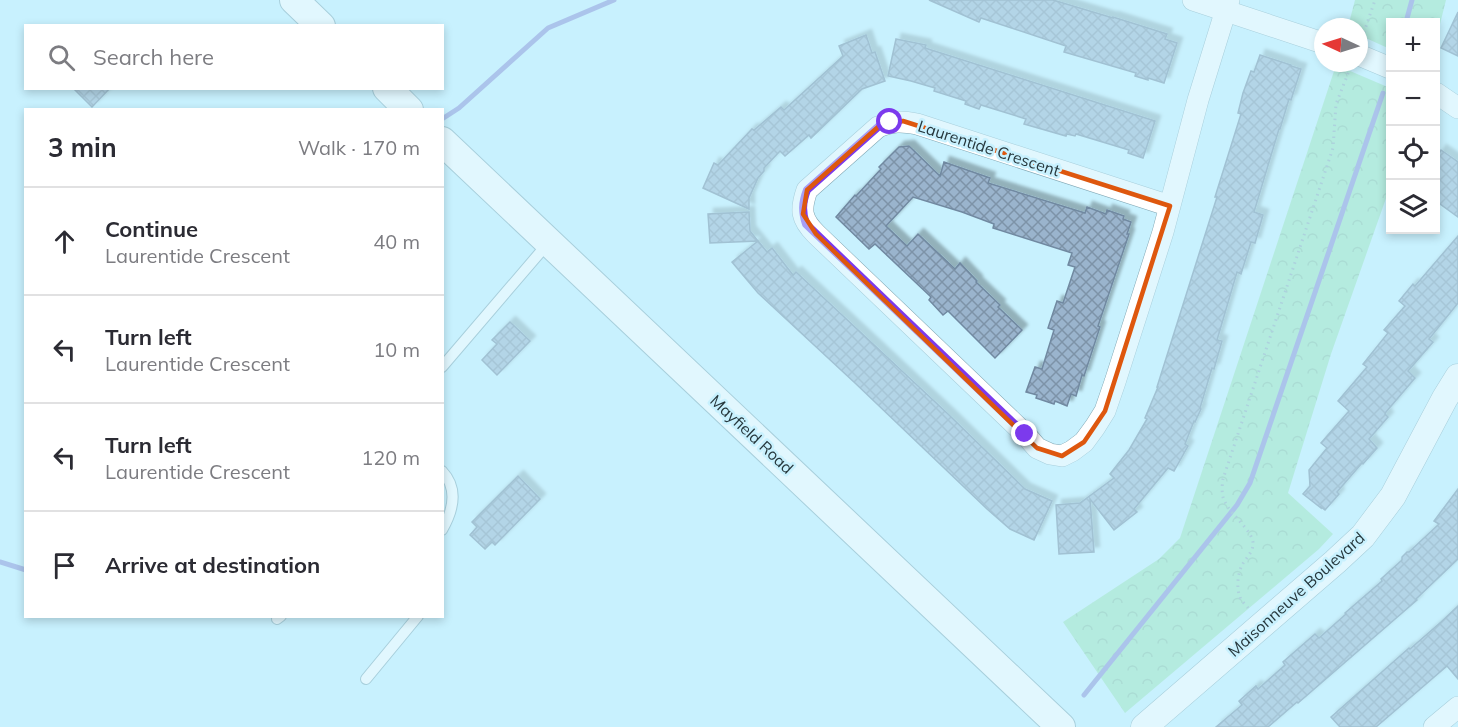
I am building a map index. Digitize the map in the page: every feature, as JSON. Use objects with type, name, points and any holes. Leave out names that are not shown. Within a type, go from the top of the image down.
[{"type":"main road","points":[[294,0],[319,24]]},
{"type":"main road","points":[[389,90],[407,108]]},
{"type":"main road","name":"Mayfield Road","points":[[449,148],[1061,727]]},
{"type":"street","points":[[1193,0],[1227,5],[1314,39]]},
{"type":"street","name":"Laurentide Crescent","points":[[1170,206],[903,121],[890,122],[878,127],[807,190],[802,214],[806,224],[816,234],[1037,448],[1062,456],[1072,452],[1095,428],[1115,382],[1163,232],[1170,206],[1198,100],[1227,5]]},
{"type":"street","points":[[1440,96],[1458,108]]},
{"type":"street","name":"Maisonneuve Boulevard","points":[[1144,727],[1363,536],[1393,496],[1458,377]]},
{"type":"street","points":[[1434,727],[1458,707]]},
{"type":"lane","points":[[444,365],[549,242]]},
{"type":"lane","points":[[444,473],[452,486],[454,499],[444,526]]},
{"type":"lane","points":[[366,679],[416,618]]},
{"type":"path","points":[[1368,51],[1375,0]]},
{"type":"path","points":[[1250,610],[1240,598],[1238,576],[1250,553],[1253,543],[1251,533],[1245,529],[1224,501],[1223,479],[1333,148],[1336,104],[1358,72]]},
{"type":"highlighted area","points":[[903,121],[1170,206],[1105,411],[1084,442],[1062,456],[1037,448],[816,234],[803,214],[807,190],[878,127]]},
{"type":"green space","points":[[1355,0],[1446,0],[1440,24],[1440,18],[1386,18],[1386,47],[1368,39],[1368,18],[1350,18]]},
{"type":"green space","points":[[1334,72],[1352,72],[1386,86],[1386,198],[1331,354],[1288,493],[1333,534],[1319,549],[1125,713],[1063,622],[1159,559],[1180,538]]},
{"type":"building","points":[[929,0],[1053,0],[1167,34],[1165,39],[1177,43],[1164,83],[1135,76],[1136,73],[1064,52],[1066,46],[981,18],[979,22]]},
{"type":"building","points":[[1458,12],[1458,56],[1441,48]]},
{"type":"building","points":[[866,35],[872,53],[875,52],[885,81],[862,89],[811,138],[809,135],[785,156],[780,151],[758,178],[749,198],[749,209],[703,188],[714,163],[718,165],[752,129],[754,130],[781,107],[784,110],[843,56],[839,46]]},
{"type":"building","points":[[896,39],[926,45],[925,48],[1155,121],[1143,158],[1128,153],[1129,150],[1076,134],[1066,136],[1024,124],[1026,119],[981,105],[979,109],[965,104],[966,101],[934,91],[935,88],[888,76]]},
{"type":"building","points":[[1260,55],[1301,69],[1279,129],[1254,212],[1263,215],[1255,243],[1251,242],[1241,274],[1237,272],[1217,340],[1222,341],[1201,409],[1185,444],[1188,446],[1174,471],[1168,468],[1134,509],[1137,512],[1114,530],[1090,499],[1094,552],[1059,554],[1056,505],[1080,503],[1114,478],[1110,474],[1129,450],[1147,419],[1145,418],[1158,387],[1217,197],[1215,197],[1241,114],[1238,113],[1243,93]]},
{"type":"building","points":[[75,90],[108,90],[92,107]]},
{"type":"building","points":[[909,146],[940,176],[944,162],[990,178],[988,183],[1085,213],[1087,207],[1106,214],[1107,210],[1124,216],[1123,219],[1131,222],[1084,376],[1082,375],[1076,396],[1071,394],[1067,406],[1055,401],[1054,404],[1036,398],[1037,395],[1026,392],[1035,367],[1042,369],[1054,330],[1048,328],[1057,301],[1063,303],[1075,267],[1068,265],[1072,253],[993,228],[994,224],[913,197],[886,226],[907,246],[918,234],[955,269],[960,263],[1000,305],[998,307],[1022,330],[995,358],[948,311],[943,315],[929,300],[931,297],[875,244],[869,249],[836,217],[899,147]]},
{"type":"building","points":[[1441,150],[1458,162],[1458,217],[1440,204]]},
{"type":"building","points":[[749,212],[750,231],[758,241],[710,243],[708,214]]},
{"type":"building","points":[[1458,236],[1458,303],[1429,339],[1433,342],[1408,371],[1415,378],[1386,412],[1388,417],[1369,439],[1377,448],[1337,492],[1339,494],[1325,510],[1303,494],[1310,486],[1309,470],[1327,448],[1321,443],[1349,411],[1338,401],[1367,367],[1363,364],[1388,333],[1384,330],[1405,306],[1399,301]]},
{"type":"building","points":[[758,241],[767,252],[772,248],[793,275],[796,272],[1025,489],[1052,501],[1034,540],[1010,529],[987,509],[758,293],[732,262]]},
{"type":"building","points":[[510,322],[530,341],[497,375],[482,360],[497,344],[492,340]]},
{"type":"building","points":[[518,476],[540,499],[495,545],[492,542],[485,549],[470,535],[477,527],[472,522]]},
{"type":"building","points":[[1458,489],[1458,559],[1417,600],[1268,727],[1216,727],[1242,705],[1239,701],[1256,686],[1258,689],[1285,665],[1283,662],[1315,634],[1319,638],[1382,581],[1381,579],[1402,560],[1407,552],[1439,524],[1434,521]]},
{"type":"building","points":[[1458,606],[1458,679],[1447,666],[1376,727],[1340,727],[1331,717]]},
{"type":"waterway","points":[[444,118],[459,108],[548,28],[614,0]]},
{"type":"waterway","points":[[1407,18],[1412,0]]},
{"type":"waterway","points":[[1084,695],[1237,505],[1250,483],[1383,93]]},
{"type":"waterway","points":[[0,562],[24,569]]},
{"type":"route","points":[[890,122],[878,127],[807,190],[802,214],[806,224],[1025,434]]}]
